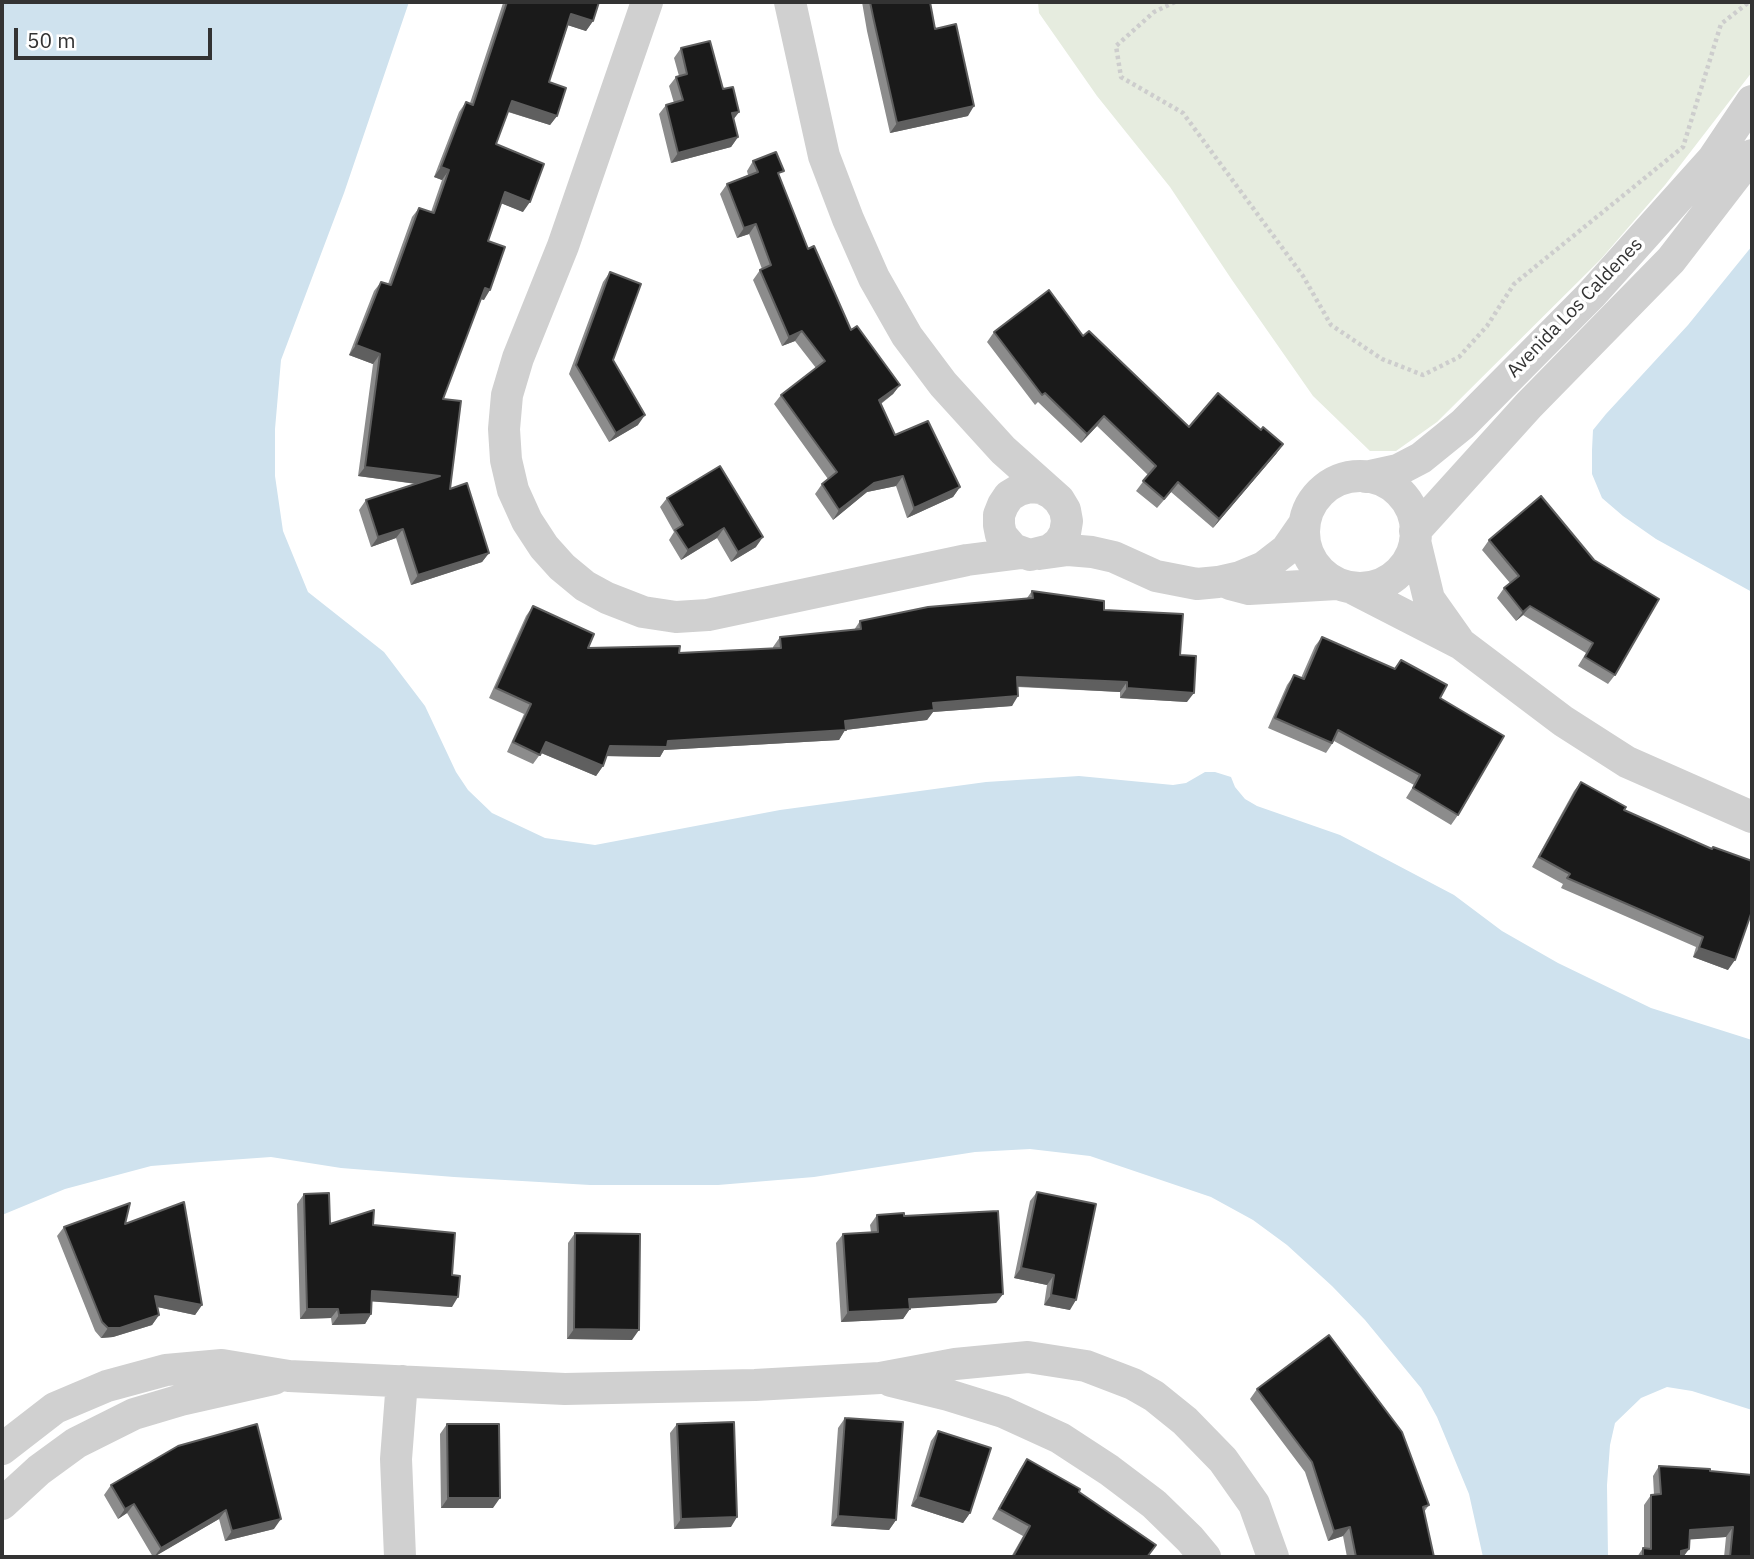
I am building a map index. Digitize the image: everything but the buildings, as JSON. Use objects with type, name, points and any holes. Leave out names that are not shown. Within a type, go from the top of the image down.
[{"type":"street","points":[[647,2],[572,221],[518,358],[507,395],[504,429],[506,460],[513,490],[527,521],[553,557],[586,586],[607,598],[643,611],[677,617],[708,615],[967,560],[1068,550],[1114,557],[1156,576],[1197,584],[1240,577],[1264,567],[1286,550],[1304,524]]},
{"type":"street","points":[[787,2],[824,156],[874,278],[907,336],[943,384],[1003,450],[1055,496],[1114,557]]},
{"type":"street","name":"Avenida Los Caldenes","points":[[1366,477],[1398,470],[1420,458],[1463,424],[1591,295],[1704,169],[1752,101]]},
{"type":"street","name":"Avenida Los Caldenes","points":[[1415,536],[1529,405],[1671,260],[1752,155]]},
{"type":"street","points":[[967,560],[993,535],[999,520],[1009,496],[1019,490],[1030,487],[1055,496],[1065,510],[1065,533],[1059,543],[1050,550],[1030,554],[1006,542],[999,520],[1005,485],[1003,450]]},
{"type":"street","points":[[1461,644],[1429,599],[1413,515],[1406,501],[1395,489],[1382,481],[1349,477],[1333,483],[1319,493],[1309,507],[1304,524],[1304,542],[1310,559],[1322,574],[1461,644],[1563,721],[1627,762],[1752,817]]},
{"type":"street","points":[[1218,582],[1249,589],[1345,586],[1369,588],[1386,582],[1400,572],[1410,558],[1415,536]]},
{"type":"street","points":[[1003,1412],[990,1392],[989,1376],[992,1368],[1004,1358]]},
{"type":"street","points":[[2,1449],[55,1408],[107,1386],[166,1370],[222,1365],[289,1376],[565,1389],[755,1385],[880,1378],[955,1364],[1004,1358],[1038,1358],[1086,1366],[1133,1384],[1154,1396],[1185,1421],[1223,1460],[1254,1504],[1271,1553]]},
{"type":"street","points":[[2,1504],[39,1470],[76,1443],[134,1414],[181,1399],[289,1376]]},
{"type":"street","points":[[880,1378],[1003,1412],[1060,1438],[1154,1504],[1205,1557]]},
{"type":"street","points":[[400,1557],[396,1459],[402,1381]]},
{"type":"street","points":[[55,1408],[64,1416],[76,1443]]},
{"type":"path","points":[[1175,2],[1154,12],[1116,46],[1121,77],[1183,113],[1303,276],[1331,325],[1382,359],[1423,375],[1459,357],[1487,326],[1514,284],[1683,147],[1721,24],[1749,2]]},
{"type":"shaded area","points":[[1038,2],[1752,2],[1752,72],[1665,185],[1601,259],[1437,422],[1396,451],[1370,451],[1313,396],[1170,187],[1097,96],[1039,13]]},
{"type":"water","points":[[2,2],[409,2],[344,193],[281,360],[275,429],[275,476],[283,531],[308,592],[384,652],[425,706],[456,772],[468,790],[492,813],[545,838],[595,845],[780,810],[986,782],[1079,776],[1173,785],[1186,783],[1205,772],[1231,777],[1245,799],[1257,806],[1340,835],[1454,895],[1502,931],[1558,963],[1651,1008],[1752,1040],[1752,1410],[1692,1391],[1667,1387],[1641,1398],[1615,1423],[1610,1445],[1607,1485],[1608,1557],[1483,1557],[1469,1494],[1437,1417],[1421,1388],[1365,1320],[1287,1245],[1253,1220],[1211,1197],[1090,1156],[1030,1149],[975,1152],[814,1177],[718,1185],[590,1185],[454,1177],[341,1168],[271,1157],[151,1166],[65,1189],[2,1215]]},
{"type":"water","points":[[1752,246],[1752,592],[1656,539],[1602,498],[1592,474],[1592,450],[1593,430],[1688,325]]}]
